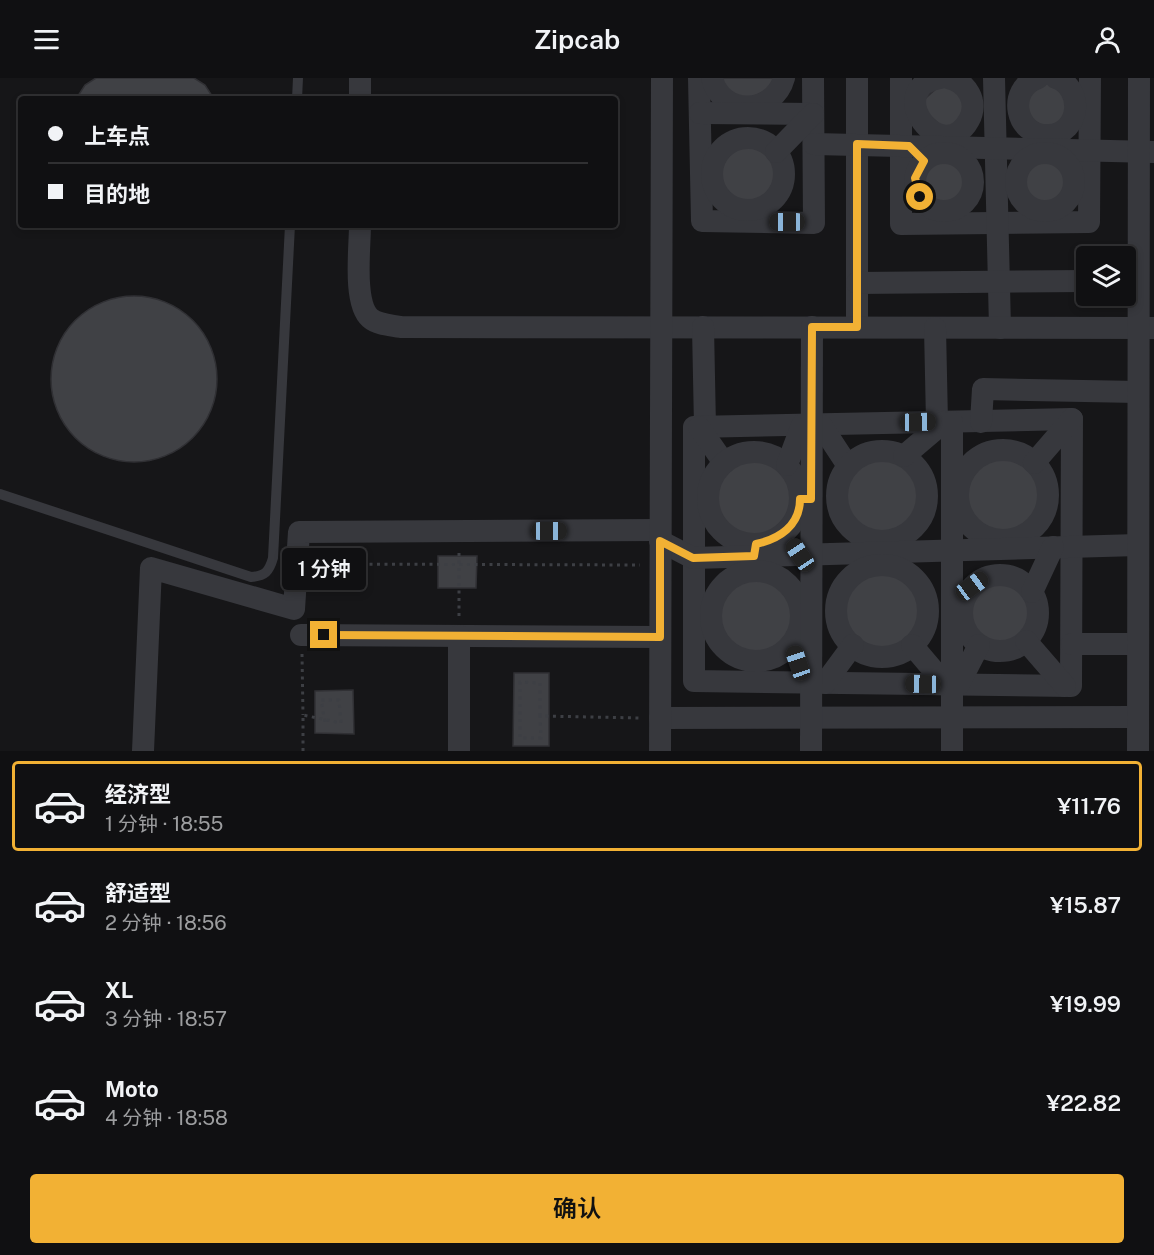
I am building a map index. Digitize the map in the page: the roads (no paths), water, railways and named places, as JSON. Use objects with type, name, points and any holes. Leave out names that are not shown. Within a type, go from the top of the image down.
[{"type":"street","points":[[360,78],[360,96]]},
{"type":"street","points":[[660,751],[662,78]]},
{"type":"street","points":[[699,78],[706,175],[702,221],[747,216],[814,223],[813,78]]},
{"type":"street","points":[[857,78],[857,327]]},
{"type":"street","points":[[901,78],[927,148],[978,197],[997,223],[1000,327]]},
{"type":"street","points":[[927,148],[957,132],[977,113],[994,78]]},
{"type":"street","points":[[1064,80],[1074,94],[1078,113],[1089,150],[1075,182],[1054,209],[978,197],[901,224],[906,224],[978,197],[1046,145],[1078,113],[1090,78]]},
{"type":"street","points":[[1136,260],[1146,220],[1146,151],[1138,78]]},
{"type":"street","points":[[960,80],[969,92],[993,147],[978,197]]},
{"type":"street","points":[[913,113],[916,98],[928,81]]},
{"type":"street","points":[[978,197],[1089,222],[1075,182],[1058,156],[1030,129],[1020,115],[1020,94],[1027,81]]},
{"type":"street","points":[[700,113],[715,85],[730,103],[747,110],[766,103],[783,82],[813,114]]},
{"type":"street","points":[[700,113],[747,110],[813,114]]},
{"type":"street","points":[[747,110],[747,138]]},
{"type":"street","points":[[700,113],[724,147]]},
{"type":"street","points":[[977,113],[1020,115]]},
{"type":"street","points":[[977,113],[993,147]]},
{"type":"street","points":[[776,152],[813,114]]},
{"type":"street","points":[[978,197],[993,147],[1020,115]]},
{"type":"street","points":[[706,175],[724,147],[734,141],[747,138],[763,141],[776,152],[781,185],[807,223]]},
{"type":"street","points":[[814,144],[927,148],[1046,145],[1089,150],[1146,151]]},
{"type":"street","points":[[963,160],[993,147]]},
{"type":"street","points":[[927,148],[951,153],[963,160],[971,171],[978,197],[997,223]]},
{"type":"street","points":[[747,216],[764,207],[781,185],[814,174]]},
{"type":"street","points":[[706,175],[724,201],[747,216]]},
{"type":"street","points":[[978,197],[997,223]]},
{"type":"street","points":[[707,222],[724,201]]},
{"type":"street","points":[[360,228],[360,296],[370,318],[381,324],[401,327],[1146,327]]},
{"type":"street","points":[[857,283],[1076,281]]},
{"type":"street","points":[[1136,296],[1146,327],[1138,392],[1146,435],[1138,545],[1146,569],[1138,644],[1143,704],[1138,751]]},
{"type":"street","points":[[703,327],[702,427],[724,463]]},
{"type":"street","points":[[811,751],[814,683],[806,616],[809,555],[806,499],[812,425],[812,327]]},
{"type":"street","points":[[935,327],[974,460]]},
{"type":"street","points":[[952,751],[951,717],[956,614],[949,551],[951,500],[963,422],[983,389],[1138,392]]},
{"type":"street","points":[[1072,419],[1072,495],[1063,547],[1071,615],[1071,686],[694,681],[702,621],[695,558],[701,497],[694,427],[1072,419]]},
{"type":"street","points":[[1034,463],[1072,419]]},
{"type":"street","points":[[963,422],[1003,450]]},
{"type":"street","points":[[904,456],[963,422]]},
{"type":"street","points":[[880,423],[881,451]]},
{"type":"street","points":[[787,465],[812,425]]},
{"type":"street","points":[[812,425],[848,466]]},
{"type":"street","points":[[756,426],[756,451]]},
{"type":"street","points":[[1003,450],[1018,452],[1034,463],[1047,482],[1049,496],[1040,522],[1023,535],[1001,545],[972,526],[964,517],[959,502],[959,487],[964,472],[974,460],[988,453],[1003,450]]},
{"type":"street","points":[[701,497],[724,463],[741,453],[756,451],[771,454],[787,465],[795,475],[806,499]]},
{"type":"street","points":[[904,456],[881,451],[860,456],[848,466],[840,479],[838,500],[846,523],[881,553],[893,566],[908,572],[919,583],[927,597],[928,613],[925,629],[912,645],[903,651],[881,656],[860,651],[852,645],[841,630],[837,616],[837,602],[845,584],[863,569],[881,553],[901,536],[914,526],[921,518],[926,502],[923,478],[916,466],[904,456]]},
{"type":"street","points":[[1049,496],[1072,495]]},
{"type":"street","points":[[701,497],[722,531],[741,543],[785,582],[798,598],[806,616]]},
{"type":"street","points":[[806,499],[838,500]]},
{"type":"street","points":[[702,621],[714,598],[727,582],[785,532],[795,520],[806,499]]},
{"type":"street","points":[[926,502],[951,500]]},
{"type":"street","points":[[1040,522],[1063,547]]},
{"type":"street","points":[[785,582],[809,555],[846,523]]},
{"type":"street","points":[[914,526],[949,551],[972,586]]},
{"type":"street","points":[[919,583],[972,526]]},
{"type":"street","points":[[143,751],[152,568],[294,609],[299,532],[459,531],[660,536],[727,582]]},
{"type":"street","points":[[785,532],[845,584]]},
{"type":"street","points":[[695,558],[949,551],[1001,545],[1063,547],[1138,545]]},
{"type":"street","points":[[1000,575],[1001,545]]},
{"type":"street","points":[[1032,592],[1063,547]]},
{"type":"street","points":[[1000,575],[1019,580],[1032,592],[1036,599],[1038,616],[1031,636],[1010,650],[988,648],[967,633],[956,614],[972,586],[982,579],[1000,575]]},
{"type":"street","points":[[928,613],[956,614]]},
{"type":"street","points":[[1038,616],[1071,615]]},
{"type":"street","points":[[702,621],[712,628],[722,646],[742,660],[758,662],[772,659],[792,644],[806,616]]},
{"type":"street","points":[[806,616],[837,616]]},
{"type":"street","points":[[302,635],[660,637]]},
{"type":"street","points":[[459,636],[459,751]]},
{"type":"street","points":[[1026,641],[1065,686]]},
{"type":"street","points":[[792,644],[814,683]]},
{"type":"street","points":[[1072,644],[1138,644]]},
{"type":"street","points":[[814,683],[852,645]]},
{"type":"street","points":[[912,645],[952,684]]},
{"type":"street","points":[[694,670],[722,646]]},
{"type":"street","points":[[952,684],[988,648]]},
{"type":"street","points":[[988,648],[998,685]]},
{"type":"street","points":[[879,684],[881,656]]},
{"type":"street","points":[[660,718],[951,717],[1143,704]]},
{"type":"lane","points":[[297,96],[298,78]]},
{"type":"lane","points":[[0,494],[250,577],[261,576],[269,571],[273,558],[290,228]]}]
